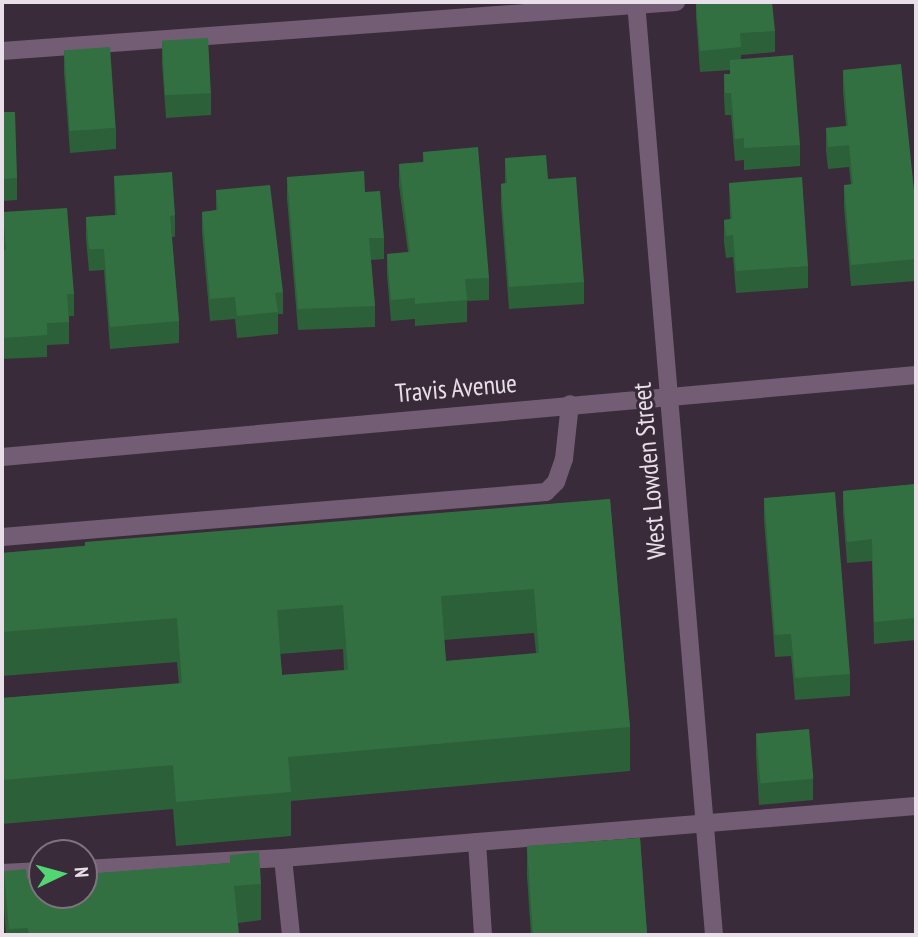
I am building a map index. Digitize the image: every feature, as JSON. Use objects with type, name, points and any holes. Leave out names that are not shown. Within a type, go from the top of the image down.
[{"type":"street","points":[[2,51],[676,2]]},
{"type":"street","name":"West Lowden Street","points":[[636,3],[714,935]]},
{"type":"street","name":"Travis Avenue","points":[[2,457],[669,395],[916,375]]},
{"type":"street","points":[[2,537],[546,492],[556,482],[564,459],[570,404]]},
{"type":"street","points":[[98,868],[283,858],[916,806]]},
{"type":"street","points":[[477,842],[483,935]]},
{"type":"street","points":[[283,858],[290,935]]},
{"type":"street","points":[[2,873],[28,872]]},
{"type":"building","points":[[696,2],[772,2],[775,31],[740,33],[741,47],[700,51]]},
{"type":"building","points":[[208,38],[211,93],[165,95],[162,40]]},
{"type":"building","points":[[110,47],[116,128],[70,131],[64,50]]},
{"type":"building","points":[[793,55],[800,145],[744,148],[744,138],[735,139],[731,93],[725,93],[724,74],[730,74],[730,60]]},
{"type":"building","points":[[901,64],[916,210],[916,259],[851,265],[844,185],[853,184],[849,145],[828,147],[826,128],[848,126],[843,70]]},
{"type":"building","points":[[2,112],[15,112],[17,178],[2,179]]},
{"type":"building","points":[[478,147],[489,278],[465,279],[467,300],[415,304],[415,298],[391,300],[387,254],[410,252],[399,164],[424,162],[423,152]]},
{"type":"building","points":[[546,155],[548,179],[576,177],[584,282],[509,287],[501,184],[507,183],[505,158]]},
{"type":"building","points":[[364,171],[365,192],[380,191],[384,238],[369,238],[375,306],[298,309],[287,177]]},
{"type":"building","points":[[172,172],[175,215],[170,216],[179,321],[110,327],[104,249],[89,249],[86,217],[117,215],[114,176]]},
{"type":"building","points":[[802,177],[808,266],[736,271],[733,235],[726,236],[724,220],[732,219],[729,183]]},
{"type":"building","points":[[270,185],[283,292],[275,293],[278,312],[237,316],[235,297],[210,299],[202,212],[218,210],[216,190]]},
{"type":"building","points":[[67,208],[74,294],[67,294],[69,322],[47,323],[47,335],[2,338],[2,250],[6,250],[3,212]]},
{"type":"building","points":[[916,484],[916,618],[874,622],[872,539],[847,542],[843,491]]},
{"type":"building","points":[[835,492],[850,674],[795,678],[791,634],[775,635],[764,498]]},
{"type":"building","points":[[610,499],[630,727],[288,757],[291,792],[176,802],[173,765],[2,780],[2,698],[182,683],[177,618],[2,632],[2,553],[85,546],[85,542]],"holes":[[[534,589],[539,653],[446,661],[441,596]],[[343,605],[348,670],[282,675],[277,610]]]},
{"type":"building","points":[[809,729],[813,779],[761,783],[756,734]]},
{"type":"building","points":[[640,838],[647,933],[533,935],[527,846]]},
{"type":"building","points":[[259,852],[261,884],[234,886],[239,935],[29,935],[28,928],[9,929],[4,871],[26,869],[28,909],[98,909],[98,873],[230,863],[230,855]]}]
